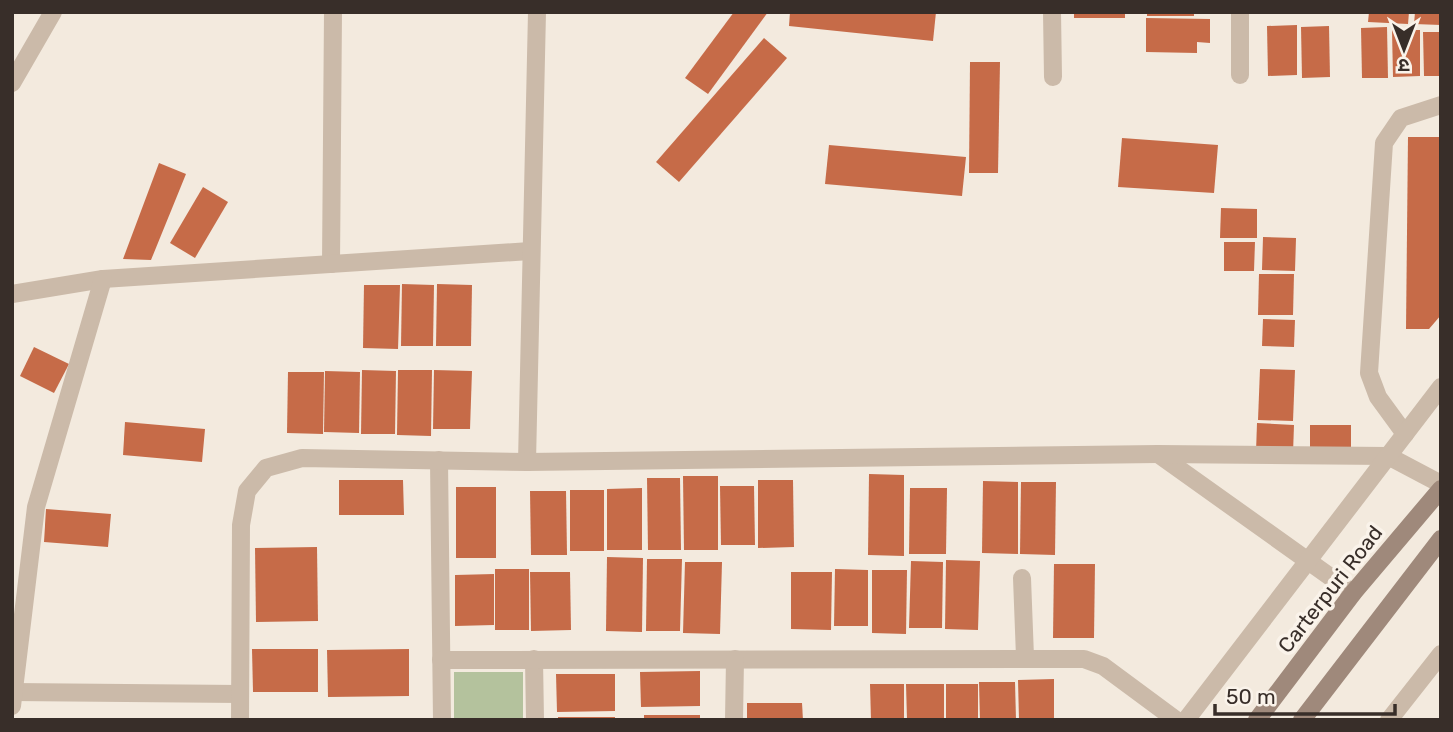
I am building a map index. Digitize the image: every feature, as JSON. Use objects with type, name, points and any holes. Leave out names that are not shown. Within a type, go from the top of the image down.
[{"type":"main road","name":"Carterpuri Road","points":[[1257,720],[1353,593],[1441,487]]},
{"type":"main road","points":[[1302,720],[1441,539]]},
{"type":"street","points":[[12,83],[53,12]]},
{"type":"street","points":[[331,264],[333,12]]},
{"type":"street","points":[[527,462],[537,12]]},
{"type":"street","points":[[1052,12],[1054,77]]},
{"type":"street","points":[[1240,12],[1240,75]]},
{"type":"street","points":[[1405,434],[1378,397],[1369,373],[1384,143],[1401,118],[1441,105]]},
{"type":"street","points":[[12,295],[103,279],[530,251]]},
{"type":"street","points":[[103,279],[36,507],[13,697],[240,694]]},
{"type":"street","points":[[1186,720],[1306,559],[1441,387]]},
{"type":"street","points":[[1158,454],[1353,593]]},
{"type":"street","points":[[240,720],[241,525],[247,491],[266,468],[302,458],[527,462],[1158,454],[1388,456],[1441,487]]},
{"type":"street","points":[[439,460],[442,720]]},
{"type":"street","points":[[1021,578],[1025,657]]},
{"type":"street","points":[[1389,720],[1441,654]]},
{"type":"street","points":[[534,659],[535,720]]},
{"type":"street","points":[[734,720],[735,659]]},
{"type":"street","points":[[441,660],[1084,659],[1103,666],[1176,720]]},
{"type":"green space","points":[[454,672],[523,672],[523,720],[454,720]]},
{"type":"building","points":[[734,12],[768,12],[708,94],[685,78]]},
{"type":"building","points":[[790,12],[936,12],[933,41],[789,26]]},
{"type":"building","points":[[1074,12],[1125,12],[1125,18],[1074,18]]},
{"type":"building","points":[[1147,12],[1194,12],[1194,16],[1147,16]]},
{"type":"building","points":[[1369,12],[1409,12],[1408,24],[1368,22]]},
{"type":"building","points":[[1415,12],[1441,12],[1441,25],[1414,24]]},
{"type":"building","points":[[1146,18],[1210,19],[1210,43],[1197,42],[1197,53],[1146,52]]},
{"type":"building","points":[[1297,25],[1297,75],[1268,76],[1267,26]]},
{"type":"building","points":[[1329,26],[1330,77],[1302,78],[1301,27]]},
{"type":"building","points":[[1387,27],[1388,78],[1362,78],[1361,28]]},
{"type":"building","points":[[1392,30],[1420,30],[1420,76],[1393,77]]},
{"type":"building","points":[[1423,32],[1441,32],[1441,76],[1424,76]]},
{"type":"building","points":[[764,38],[787,58],[679,182],[656,162]]},
{"type":"building","points":[[970,62],[1000,62],[998,173],[969,173]]},
{"type":"building","points":[[1408,137],[1441,137],[1441,315],[1429,329],[1406,329]]},
{"type":"building","points":[[1122,138],[1218,145],[1214,193],[1118,187]]},
{"type":"building","points":[[829,145],[966,157],[962,196],[825,184]]},
{"type":"building","points":[[159,163],[186,174],[151,260],[123,259]]},
{"type":"building","points":[[203,187],[228,202],[195,258],[170,243]]},
{"type":"building","points":[[1221,208],[1257,209],[1257,238],[1220,238]]},
{"type":"building","points":[[1263,237],[1296,238],[1295,271],[1262,270]]},
{"type":"building","points":[[1224,242],[1255,242],[1254,271],[1224,271]]},
{"type":"building","points":[[1259,274],[1294,274],[1293,315],[1258,315]]},
{"type":"building","points":[[402,284],[434,285],[433,346],[401,346]]},
{"type":"building","points":[[437,284],[472,285],[471,346],[436,346]]},
{"type":"building","points":[[364,285],[400,285],[398,349],[363,348]]},
{"type":"building","points":[[1263,319],[1295,320],[1294,347],[1262,346]]},
{"type":"building","points":[[34,347],[69,364],[54,393],[20,376]]},
{"type":"building","points":[[1260,369],[1295,370],[1293,421],[1258,420]]},
{"type":"building","points":[[362,370],[396,371],[395,434],[361,434]]},
{"type":"building","points":[[398,370],[432,370],[431,436],[397,435]]},
{"type":"building","points":[[434,370],[472,371],[470,429],[433,429]]},
{"type":"building","points":[[325,371],[360,372],[359,433],[324,432]]},
{"type":"building","points":[[288,372],[324,372],[323,434],[287,433]]},
{"type":"building","points":[[125,422],[205,429],[202,462],[123,455]]},
{"type":"building","points":[[1257,423],[1294,425],[1293,453],[1256,452]]},
{"type":"building","points":[[1310,425],[1351,425],[1351,454],[1310,454]]},
{"type":"building","points":[[869,474],[904,475],[904,556],[868,555]]},
{"type":"building","points":[[683,476],[718,476],[718,550],[684,550]]},
{"type":"building","points":[[647,478],[680,478],[681,550],[648,550]]},
{"type":"building","points":[[339,480],[403,480],[404,515],[339,515]]},
{"type":"building","points":[[758,480],[793,480],[794,547],[758,548]]},
{"type":"building","points":[[983,481],[1018,482],[1018,554],[982,553]]},
{"type":"building","points":[[1021,482],[1056,482],[1055,555],[1020,554]]},
{"type":"building","points":[[720,486],[754,486],[755,545],[721,545]]},
{"type":"building","points":[[456,487],[496,487],[496,558],[456,558]]},
{"type":"building","points":[[642,488],[642,550],[607,550],[607,489]]},
{"type":"building","points":[[910,488],[947,488],[946,554],[909,554]]},
{"type":"building","points":[[570,490],[604,490],[604,551],[570,551]]},
{"type":"building","points":[[530,491],[566,491],[567,555],[531,555]]},
{"type":"building","points":[[46,509],[111,514],[108,547],[44,542]]},
{"type":"building","points":[[317,547],[318,621],[256,622],[255,548]]},
{"type":"building","points":[[607,557],[643,558],[642,632],[606,631]]},
{"type":"building","points":[[647,559],[682,559],[680,631],[646,631]]},
{"type":"building","points":[[946,560],[980,561],[978,630],[945,629]]},
{"type":"building","points":[[911,561],[943,562],[942,628],[909,628]]},
{"type":"building","points":[[685,562],[722,562],[720,634],[683,633]]},
{"type":"building","points":[[1054,564],[1095,564],[1094,638],[1053,638]]},
{"type":"building","points":[[495,569],[529,569],[529,630],[495,630]]},
{"type":"building","points":[[835,569],[868,570],[868,626],[834,626]]},
{"type":"building","points":[[872,570],[907,570],[906,634],[872,633]]},
{"type":"building","points":[[530,572],[570,572],[571,630],[531,631]]},
{"type":"building","points":[[791,572],[832,572],[831,630],[791,629]]},
{"type":"building","points":[[494,574],[494,625],[455,626],[455,575]]},
{"type":"building","points":[[252,649],[318,649],[318,692],[253,692]]},
{"type":"building","points":[[409,649],[409,696],[328,697],[327,650]]},
{"type":"building","points":[[700,671],[700,706],[641,707],[640,672]]},
{"type":"building","points":[[556,674],[615,674],[615,711],[557,712]]},
{"type":"building","points":[[1054,679],[1054,720],[1019,720],[1018,680]]},
{"type":"building","points":[[979,682],[1015,682],[1016,720],[980,720]]},
{"type":"building","points":[[870,684],[904,684],[904,720],[871,720]]},
{"type":"building","points":[[906,684],[944,684],[944,720],[907,720]]},
{"type":"building","points":[[946,684],[978,684],[978,720],[946,720]]},
{"type":"building","points":[[747,703],[802,703],[803,720],[747,720]]},
{"type":"building","points":[[644,715],[700,715],[700,720],[644,720]]},
{"type":"building","points":[[558,717],[615,717],[615,720],[558,720]]}]
